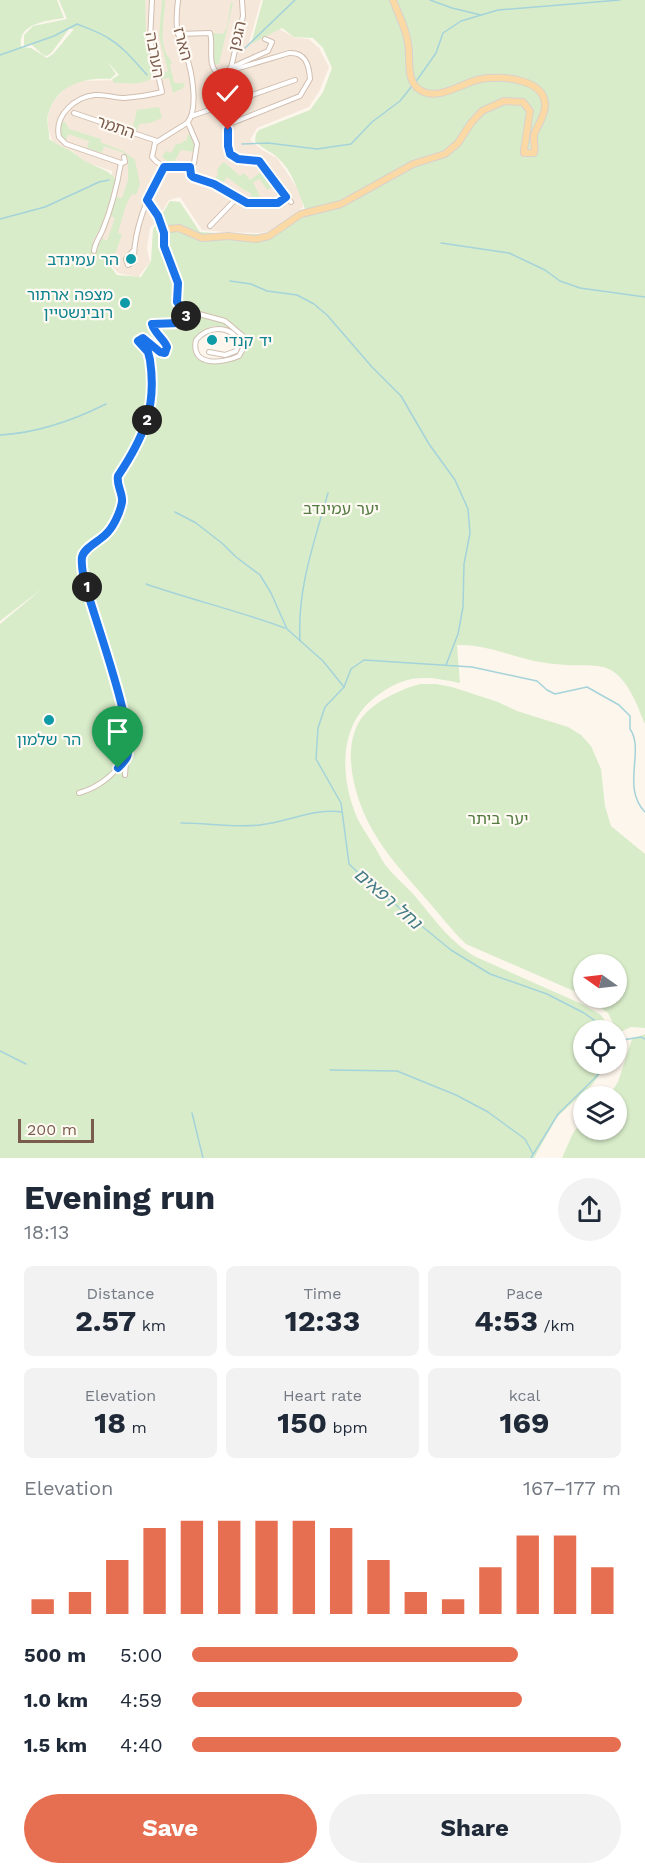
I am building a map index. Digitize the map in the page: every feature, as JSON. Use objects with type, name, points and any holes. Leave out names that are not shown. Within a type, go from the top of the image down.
[{"type":"main road","points":[[188,311],[182,308],[177,300],[178,283],[164,246],[164,233],[169,229],[179,228],[202,238],[269,236],[301,214],[341,204],[413,164],[445,154],[458,143],[477,115],[504,101],[523,102],[530,111],[524,153],[534,153],[534,135],[544,114],[545,106],[544,98],[536,87],[516,80],[483,78],[444,92],[431,94],[419,90],[411,78],[408,43],[393,0]]},
{"type":"street","name":"הערבה","points":[[121,163],[66,144],[58,134],[59,124],[65,111],[86,97],[103,95],[129,98],[162,92],[150,40],[152,0]]},
{"type":"street","name":"הארז","points":[[178,0],[178,34],[190,69],[193,96],[192,116],[188,123]]},
{"type":"street","name":"הגפן","points":[[230,70],[243,16],[242,0]]},
{"type":"street","points":[[178,34],[210,33],[214,69],[219,74],[289,53],[301,54],[306,62],[310,79],[300,96],[232,123],[228,130],[230,154],[238,159],[259,161],[291,202]]},
{"type":"street","points":[[230,70],[268,51],[272,42],[265,39]]},
{"type":"street","points":[[192,116],[295,80]]},
{"type":"street","name":"התמר","points":[[74,113],[157,141]]},
{"type":"street","points":[[190,167],[164,167],[152,157],[157,141],[188,123],[198,148],[195,160],[190,167],[192,177],[219,186],[237,198],[250,203],[280,202],[286,196]]},
{"type":"street","points":[[94,251],[95,243],[103,231],[114,198],[124,158]]},
{"type":"street","points":[[133,251],[147,200],[164,167]]},
{"type":"street","points":[[210,226],[237,198]]},
{"type":"street","points":[[147,200],[158,216],[164,233]]},
{"type":"street","points":[[125,775],[128,735],[84,581],[82,557],[107,533],[114,521],[122,503],[118,476],[139,437],[151,406],[150,360],[148,352],[138,341],[143,338],[160,352],[165,353],[167,347],[153,329],[152,324],[180,323],[188,311],[225,321],[243,336],[244,346],[240,356],[212,362],[201,358],[195,348],[196,340],[208,330],[230,332],[239,342],[236,351],[229,354],[210,352]]},
{"type":"street","points":[[79,793],[92,789],[110,777],[127,757]]},
{"type":"shaded area","points":[[142,0],[261,0],[249,43],[279,29],[294,37],[309,39],[319,48],[329,67],[320,90],[309,107],[257,128],[250,140],[277,158],[300,192],[303,207],[273,231],[225,232],[202,230],[180,197],[169,200],[150,228],[147,248],[150,262],[138,277],[118,273],[94,246],[93,241],[103,224],[111,190],[117,178],[112,176],[112,171],[78,158],[74,152],[54,143],[48,126],[48,114],[53,101],[69,85],[78,81],[122,80]]},
{"type":"green space","name":"יער עמינדב","points":[[0,0],[57,0],[64,18],[50,20],[35,25],[28,28],[21,39],[21,47],[31,48],[47,58],[74,29],[69,29],[47,56],[32,45],[24,46],[24,35],[33,26],[67,19],[59,0],[145,0],[146,32],[154,76],[141,83],[114,83],[112,79],[119,75],[107,61],[116,74],[110,79],[80,82],[64,90],[52,105],[47,121],[49,139],[116,179],[102,225],[93,241],[94,249],[102,238],[107,241],[115,218],[110,216],[116,197],[122,198],[128,180],[128,158],[124,153],[104,146],[102,153],[87,148],[89,141],[68,134],[66,141],[60,134],[61,121],[65,122],[69,129],[101,139],[100,142],[123,151],[135,160],[140,184],[136,195],[132,194],[126,205],[118,233],[122,234],[111,266],[103,257],[117,275],[141,277],[151,261],[153,229],[170,201],[180,202],[200,232],[230,234],[266,234],[305,209],[288,169],[255,141],[256,134],[259,130],[310,110],[323,92],[332,68],[323,48],[313,38],[294,37],[282,28],[251,44],[263,0],[645,0],[645,724],[628,687],[611,670],[595,666],[542,662],[486,648],[457,645],[460,683],[415,678],[395,684],[385,690],[363,709],[354,723],[346,752],[347,784],[359,822],[386,866],[443,930],[458,945],[476,957],[573,1000],[573,1008],[589,1008],[601,1015],[604,1020],[573,1020],[573,1074],[600,1074],[591,1086],[573,1086],[573,1102],[557,1117],[534,1158],[0,1158],[0,624],[43,588],[0,621]],"holes":[[[213,326],[228,328],[237,333],[241,341],[242,347],[234,357],[213,360],[194,352],[198,336],[208,328]]]},
{"type":"green space","points":[[162,0],[165,0],[163,42],[172,63],[170,65],[174,83],[185,83],[183,88],[173,93],[169,78],[162,79],[160,73],[168,71],[159,36]]},
{"type":"green space","points":[[231,2],[233,3],[219,64],[214,64],[213,33],[223,34],[227,27]]},
{"type":"green space","points":[[159,107],[162,118],[150,123],[139,124],[136,133],[132,131],[137,110]]},
{"type":"green space","points":[[190,130],[195,141],[195,152],[181,150],[174,162],[176,166],[164,166],[167,161],[162,157],[166,151],[171,153],[176,144],[186,141]]},
{"type":"green space","points":[[224,162],[240,176],[244,173],[250,180],[264,170],[275,185],[267,190],[260,179],[253,182],[262,201],[251,201],[251,193],[227,177],[221,186],[214,182],[218,173],[217,169]]},
{"type":"green space","name":"יער ביתר","points":[[420,684],[452,687],[568,727],[581,735],[591,746],[601,769],[605,806],[611,826],[645,854],[645,1028],[627,1029],[627,1020],[612,1020],[608,1013],[601,1008],[627,1008],[627,954],[573,954],[573,991],[466,944],[391,858],[361,806],[353,777],[351,748],[354,734],[364,715],[378,703]]},
{"type":"green space","points":[[645,1034],[645,1158],[562,1158],[573,1133],[573,1140],[627,1140],[627,1086],[615,1086],[621,1074],[627,1074],[627,1054],[632,1039]]},
{"type":"waterway","points":[[244,49],[295,0]]},
{"type":"waterway","points":[[430,0],[481,15]]},
{"type":"waterway","points":[[415,83],[436,53],[443,33],[461,21],[498,10],[620,0]]},
{"type":"waterway","points":[[0,55],[54,36],[77,24],[114,42],[147,75]]},
{"type":"waterway","points":[[242,144],[268,143],[317,149],[351,144],[372,122],[400,101],[412,86]]},
{"type":"waterway","points":[[0,219],[45,207],[99,182],[109,180]]},
{"type":"waterway","points":[[441,243],[509,253],[545,270],[560,281],[580,288],[645,297]]},
{"type":"waterway","points":[[230,281],[251,284],[267,291],[297,295],[314,304],[327,315],[372,367],[401,396],[429,444],[455,480],[468,509],[470,533],[464,564],[463,607],[458,634],[446,665]]},
{"type":"waterway","points":[[0,435],[28,432],[54,425],[106,404]]},
{"type":"waterway","points":[[300,641],[304,585],[328,493]]},
{"type":"waterway","points":[[175,512],[196,523],[260,575],[287,629],[323,661],[344,687]]},
{"type":"waterway","points":[[146,584],[285,628]]},
{"type":"waterway","name":"נחל רפאים","points":[[594,1020],[547,994],[490,974],[451,950],[349,864],[341,803],[316,759],[318,728],[325,707],[344,687],[351,669],[364,660],[472,667],[537,681],[555,694],[587,687],[619,705],[630,716],[630,729],[635,747],[635,792],[645,812]]},
{"type":"waterway","points":[[181,823],[250,826],[321,812],[342,812]]},
{"type":"waterway","points":[[627,1039],[641,1037],[645,1039]]},
{"type":"waterway","points":[[0,1051],[26,1064]]},
{"type":"waterway","points":[[330,1070],[397,1071],[456,1095],[488,1112],[525,1139],[533,1154]]},
{"type":"waterway","name":"נחל רפאים","points":[[531,1158],[558,1114],[598,1074]]},
{"type":"waterway","points":[[192,1113],[203,1158]]},
{"type":"place","name":"הר עמינדב","points":[[131,259]]},
{"type":"place","name":"מצפה ארתור רובינשטיין","points":[[125,303]]},
{"type":"place","name":"יד קנדי","points":[[212,340]]},
{"type":"place","name":"הר שלמון","points":[[49,720]]},
{"type":"route","points":[[118,768],[127,757],[128,735],[107,654],[84,581],[82,557],[111,528],[122,503],[118,476],[148,418],[152,399],[151,367],[148,352],[138,344],[138,341],[143,338],[160,352],[165,353],[167,347],[161,336],[153,329],[152,324],[180,323],[188,311],[177,302],[178,283],[164,246],[164,233],[158,216],[147,200],[161,172],[164,167],[190,167],[193,177],[214,184],[242,201],[250,203],[278,203],[286,197],[261,162],[233,158],[228,150],[228,130]]}]
